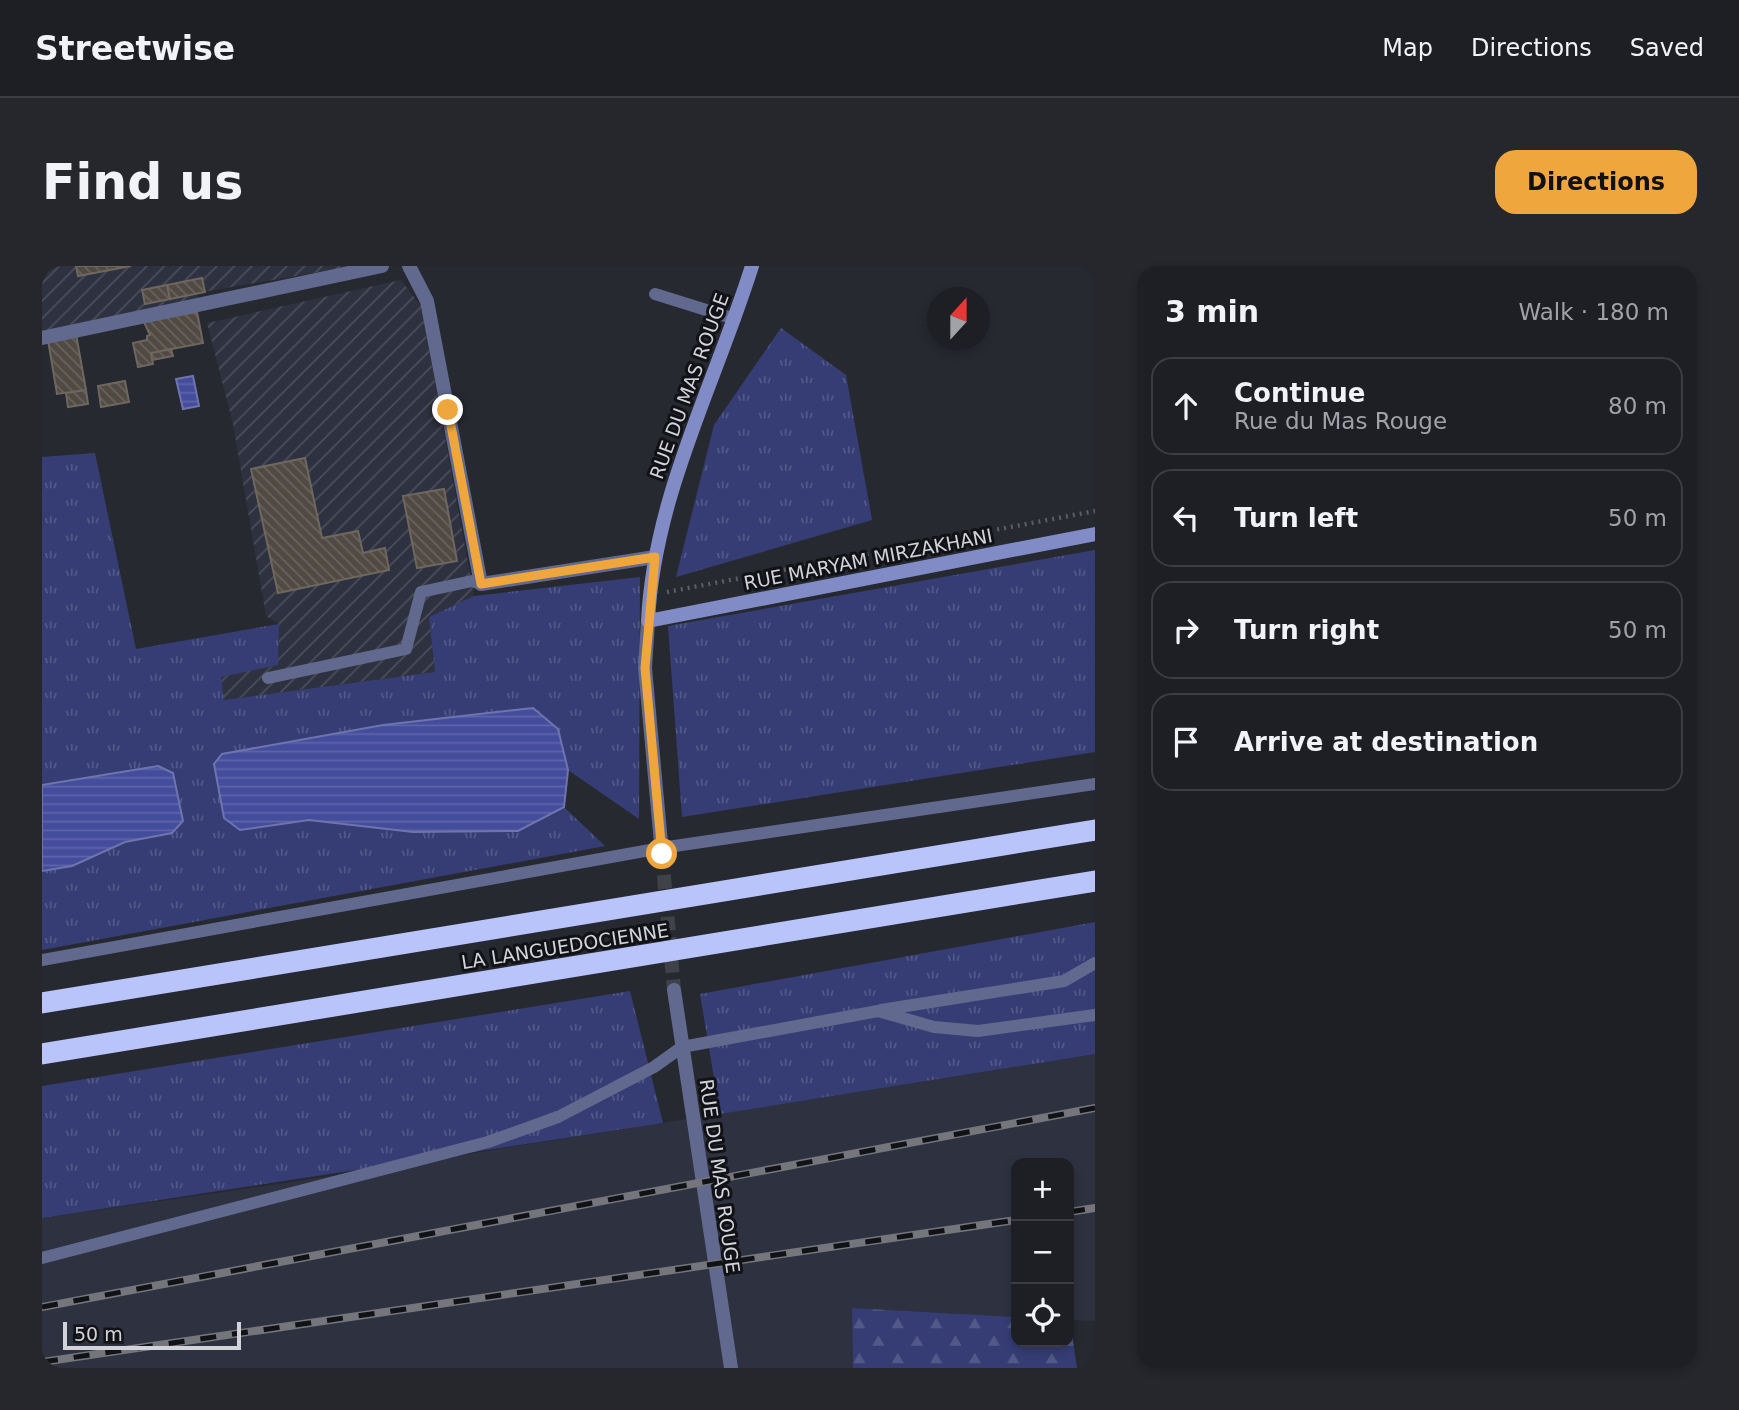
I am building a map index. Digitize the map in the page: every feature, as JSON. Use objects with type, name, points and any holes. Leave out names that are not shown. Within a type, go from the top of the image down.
[{"type":"highway","name":"LA LANGUEDOCIENNE","points":[[42,1003],[1095,830]]},
{"type":"highway","name":"LA LANGUEDOCIENNE","points":[[42,1054],[1095,881]]},
{"type":"street","points":[[42,338],[382,266]]},
{"type":"street","points":[[409,266],[427,301],[481,584],[655,557]]},
{"type":"street","name":"RUE DU MAS ROUGE","points":[[661,851],[645,668],[649,596],[655,557],[675,474],[735,319],[752,266]]},
{"type":"street","name":"RUE MARYAM MIRZAKHANI","points":[[648,621],[1095,534]]},
{"type":"street","name":"RUE DU MAS ROUGE","points":[[674,990],[731,1368]]},
{"type":"lane","points":[[655,294],[735,319]]},
{"type":"lane","points":[[268,678],[406,649],[421,592],[472,582],[481,584]]},
{"type":"lane","points":[[42,960],[661,851],[1095,784]]},
{"type":"lane","points":[[42,1258],[488,1142],[558,1117],[654,1067],[682,1047],[878,1011],[1064,981],[1095,963]]},
{"type":"lane","points":[[878,1011],[934,1027],[978,1031],[1095,1014]]},
{"type":"path","points":[[649,596],[1095,511]]},
{"type":"shaded area","points":[[42,266],[354,266],[197,293],[203,309],[42,340]]},
{"type":"shaded area","points":[[401,280],[421,306],[474,596],[429,617],[435,672],[224,700],[220,677],[278,665],[279,624],[266,616],[233,424],[207,323]]},
{"type":"shaded area","points":[[193,376],[199,406],[183,409],[176,379]]},
{"type":"shaded area","points":[[533,708],[558,729],[568,770],[564,807],[518,831],[413,832],[309,820],[240,830],[224,818],[214,764],[222,754],[383,725]]},
{"type":"shaded area","points":[[158,766],[173,773],[183,821],[172,833],[125,842],[72,866],[42,871],[42,785]]},
{"type":"shaded area","points":[[1095,1054],[1095,1321],[1074,1320],[1074,1158],[1011,1158],[1011,1317],[852,1308],[853,1368],[42,1368],[42,1218],[285,1183]]},
{"type":"green space","points":[[781,328],[846,375],[872,520],[676,577],[714,425]]},
{"type":"green space","points":[[95,453],[136,649],[279,624],[278,665],[221,677],[224,700],[435,672],[429,617],[474,596],[640,577],[639,819],[568,770],[558,729],[533,708],[383,725],[223,754],[240,830],[309,820],[413,832],[518,831],[564,807],[605,846],[42,950],[42,871],[72,866],[125,842],[172,833],[158,766],[42,785],[42,457]]},
{"type":"green space","points":[[1095,550],[1095,752],[682,817],[668,626]]},
{"type":"green space","points":[[1095,922],[1095,1054],[720,1114],[700,994]]},
{"type":"green space","points":[[630,991],[663,1123],[42,1218],[42,1086]]},
{"type":"green space","points":[[852,1308],[1011,1317],[1011,1347],[1074,1347],[1077,1368],[853,1368]]},
{"type":"building","points":[[76,266],[131,266],[78,276]]},
{"type":"building","points":[[202,278],[205,292],[170,299],[167,285]]},
{"type":"building","points":[[167,285],[170,299],[145,304],[142,290]]},
{"type":"building","points":[[197,312],[203,343],[151,353],[153,364],[138,367],[133,343],[147,340],[150,335],[144,322]]},
{"type":"building","points":[[76,334],[86,390],[57,394],[48,340]]},
{"type":"building","points":[[171,349],[173,356],[152,360],[151,353]]},
{"type":"building","points":[[125,381],[129,402],[101,407],[98,386]]},
{"type":"building","points":[[86,390],[88,404],[68,407],[66,393]]},
{"type":"building","points":[[305,458],[322,538],[358,531],[363,553],[385,548],[389,570],[278,593],[251,469]]},
{"type":"building","points":[[444,489],[457,561],[417,568],[403,496]]},
{"type":"tunnel","points":[[662,854],[674,990]]},
{"type":"railway","points":[[42,1307],[1095,1108]]},
{"type":"railway","points":[[1074,1211],[1095,1208]]},
{"type":"railway","points":[[42,1362],[1011,1221]]},
{"type":"route","points":[[448,410],[481,584],[655,557],[649,596],[645,668],[662,854]]}]
